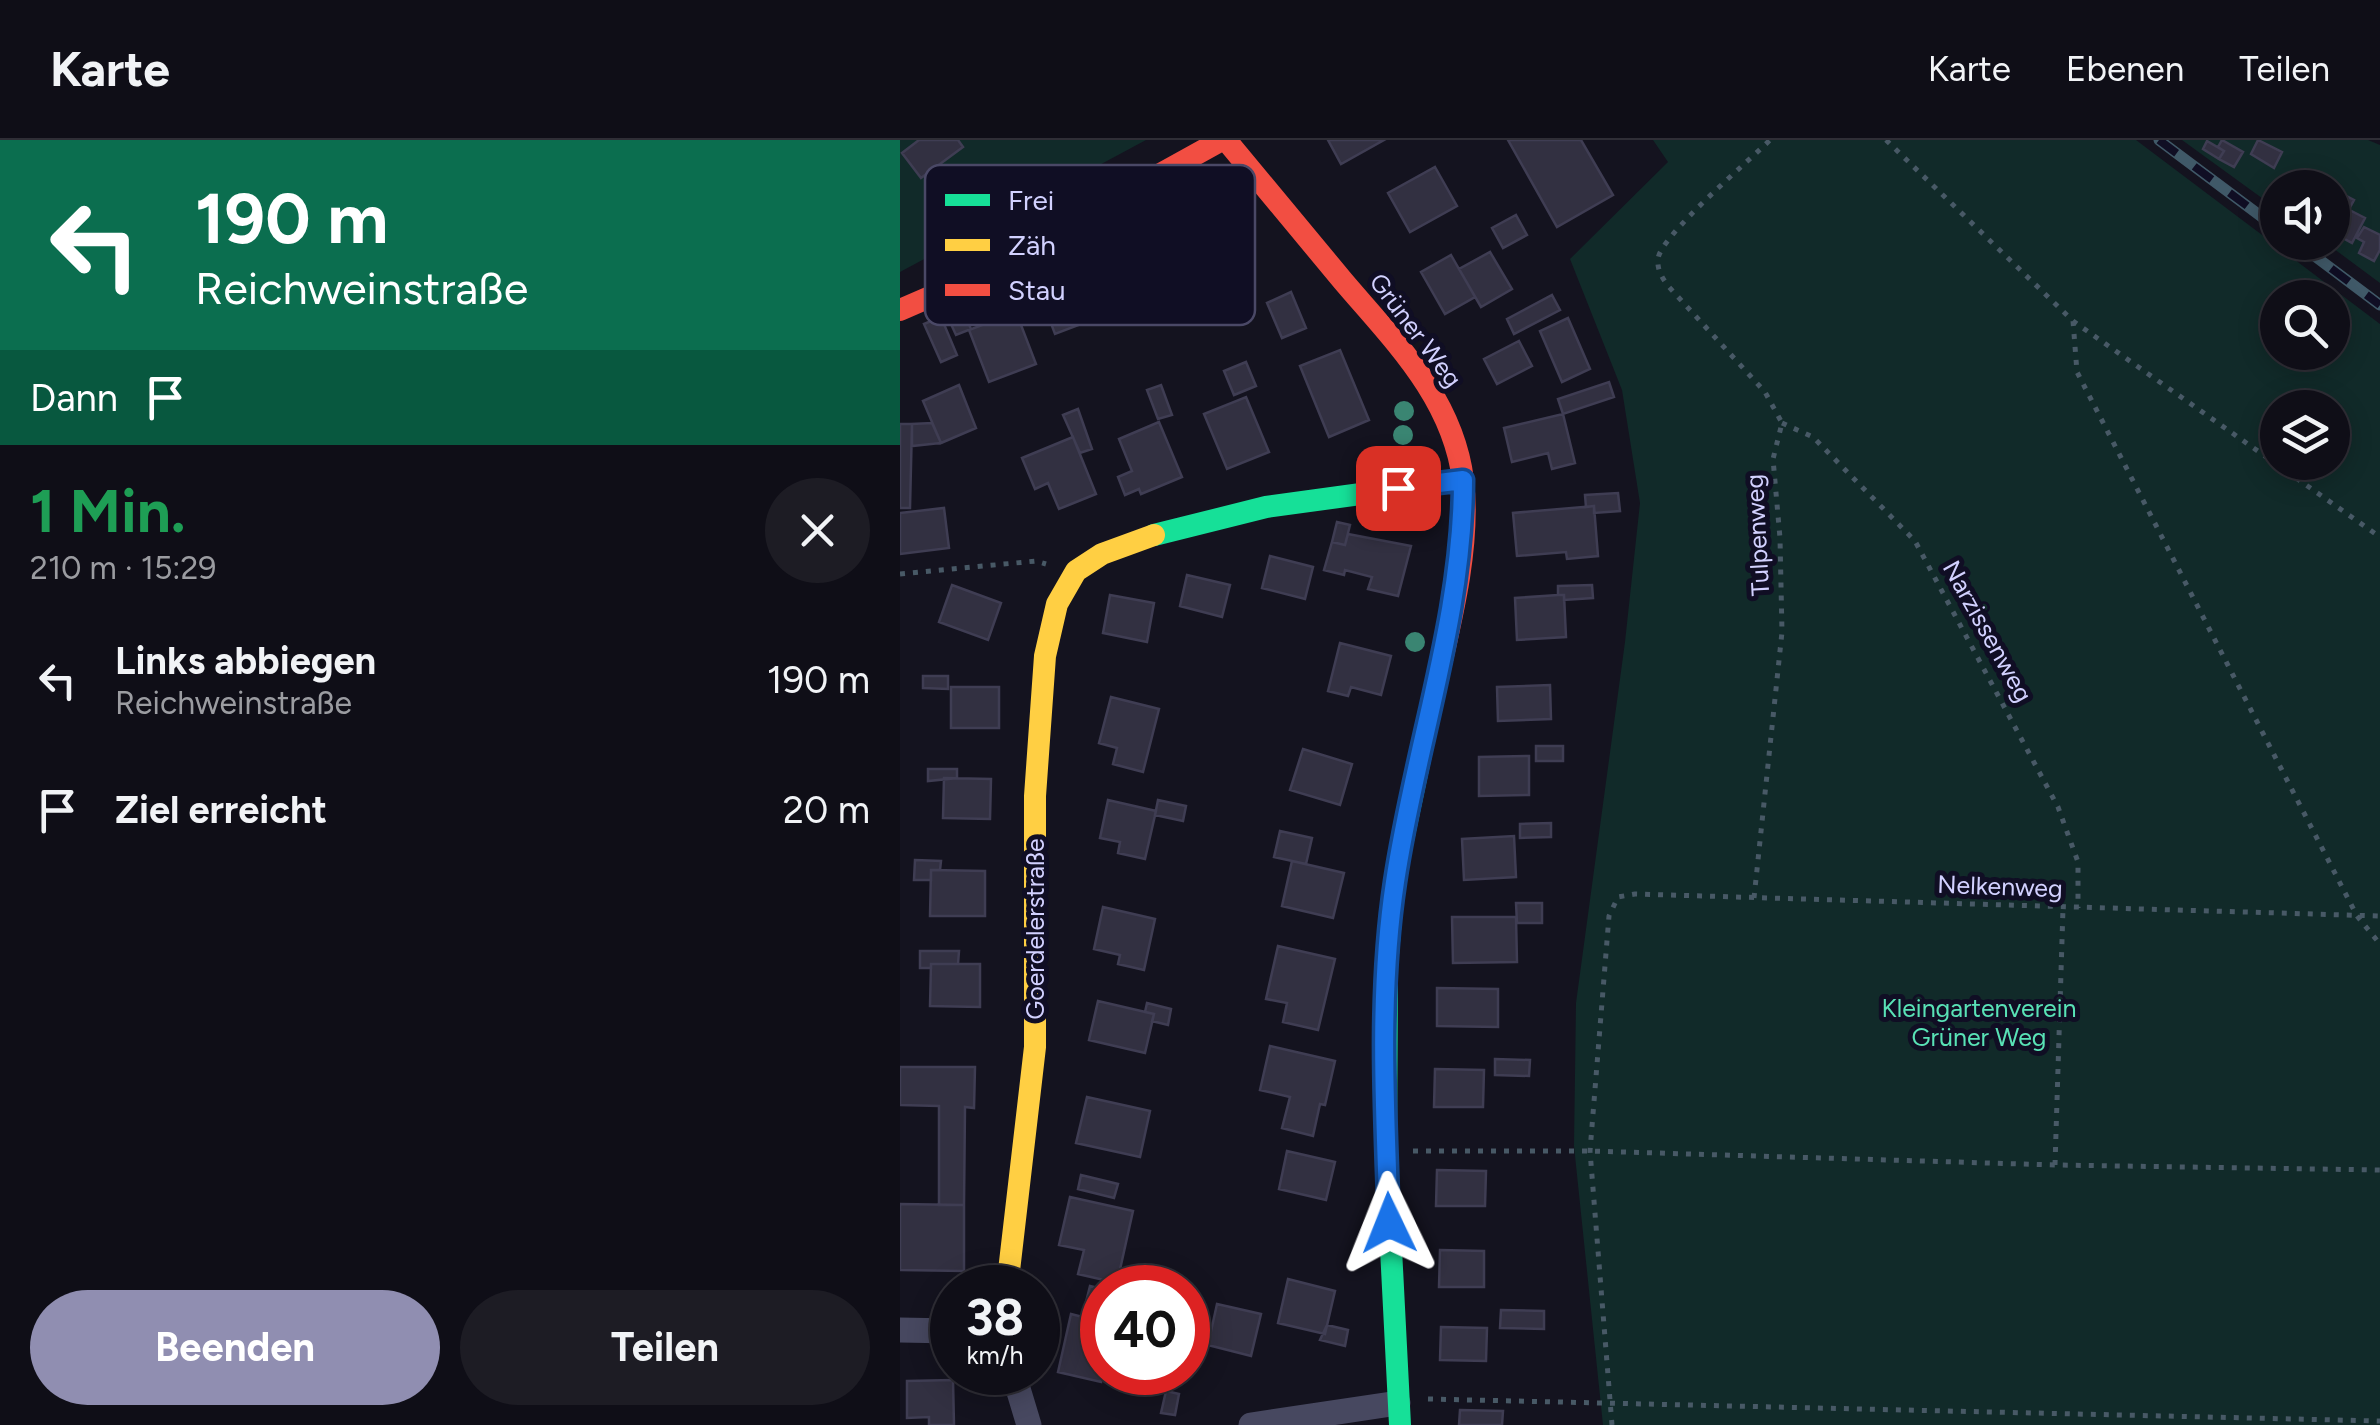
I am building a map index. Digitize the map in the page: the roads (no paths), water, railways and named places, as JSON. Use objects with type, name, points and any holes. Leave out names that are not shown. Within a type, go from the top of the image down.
[{"type":"street","points":[[1178,165],[1224,140]]},
{"type":"street","name":"Grüner Weg","points":[[1224,140],[1245,165]]},
{"type":"street","name":"Grüner Weg","points":[[1255,177],[1423,376],[1449,424],[1463,480],[1463,535],[1456,596],[1394,883],[1387,966],[1386,1151],[1399,1414]]},
{"type":"street","points":[[900,310],[925,299]]},
{"type":"street","name":"Goerdelerstraße","points":[[1009,1265],[1036,1044],[1034,786],[1046,646],[1057,608],[1073,574],[1090,561],[1125,545],[1189,524],[1302,501],[1463,480]]},
{"type":"street","points":[[900,1330],[930,1331]]},
{"type":"street","points":[[1020,1395],[1029,1425]]},
{"type":"street","points":[[1251,1425],[1399,1414]]},
{"type":"railway","points":[[2159,140],[2260,216]]},
{"type":"railway","points":[[2320,260],[2380,305]]},
{"type":"park label","name":"Kleingartenverein Grüner Weg","points":[[1979,1022]]}]
